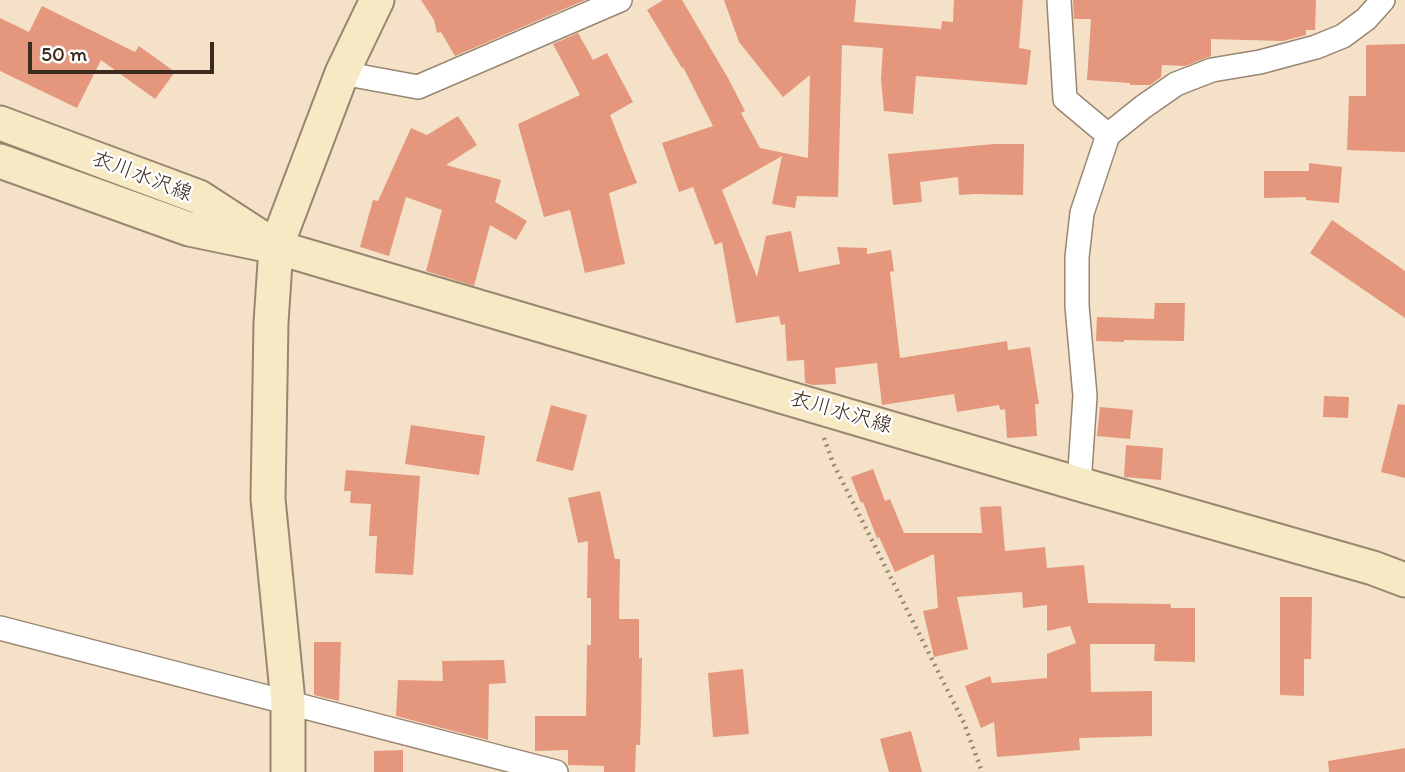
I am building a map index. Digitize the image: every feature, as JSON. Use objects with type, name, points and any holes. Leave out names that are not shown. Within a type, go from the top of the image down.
[{"type":"main road","points":[[288,772],[288,702],[268,499],[271,323],[276,247],[342,73],[377,0]]},
{"type":"main road","name":"衣川水沢線","points":[[0,123],[199,197],[276,247]]},
{"type":"main road","name":"衣川水沢線","points":[[0,161],[189,229],[276,247],[1079,484],[1374,568],[1405,580]]},
{"type":"street","points":[[342,73],[418,87],[620,0]]},
{"type":"street","points":[[1059,0],[1065,99],[1108,135]]},
{"type":"street","points":[[1079,484],[1085,397],[1077,306],[1077,257],[1082,213],[1108,135],[1176,83],[1212,70],[1260,62],[1315,47],[1343,36],[1366,19],[1383,0]]},
{"type":"street","points":[[0,628],[556,772]]},
{"type":"path","points":[[811,404],[833,463],[964,723],[982,772]]},
{"type":"building","points":[[421,0],[585,0],[455,56],[441,32],[437,33],[434,20]]},
{"type":"building","points":[[663,0],[682,0],[728,78],[745,111],[741,113],[760,148],[808,158],[810,75],[783,97],[739,42],[724,0],[856,0],[854,22],[941,29],[942,21],[953,22],[954,0],[1023,0],[1019,48],[1031,50],[1027,85],[916,76],[913,114],[884,111],[881,79],[883,48],[842,45],[838,197],[797,196],[795,208],[772,204],[782,156],[722,190],[757,277],[766,236],[791,231],[799,272],[840,264],[837,247],[867,248],[867,254],[891,250],[894,271],[890,272],[900,358],[1007,341],[1008,350],[1030,347],[1039,404],[1035,404],[1037,436],[1007,438],[1005,409],[1000,410],[999,405],[957,412],[954,394],[882,405],[877,363],[835,368],[836,384],[805,383],[804,360],[787,361],[785,324],[781,325],[779,316],[736,323],[722,242],[715,245],[693,187],[679,192],[662,143],[713,126],[683,67],[647,10]]},
{"type":"building","points":[[1073,0],[1316,0],[1315,30],[1306,30],[1306,35],[1283,41],[1211,39],[1211,56],[1185,66],[1162,65],[1161,77],[1150,85],[1087,80],[1091,19],[1074,19]]},
{"type":"building","points":[[42,6],[135,52],[139,46],[175,72],[155,99],[101,60],[77,108],[0,71],[0,18],[29,32]]},
{"type":"building","points":[[578,33],[593,60],[607,53],[633,102],[610,115],[637,183],[609,193],[625,264],[585,273],[570,210],[544,217],[518,124],[580,95],[553,44]]},
{"type":"building","points":[[1405,44],[1405,152],[1347,150],[1349,96],[1366,96],[1366,45]]},
{"type":"building","points":[[458,116],[477,145],[446,165],[501,180],[495,202],[527,221],[516,240],[490,225],[474,286],[426,271],[442,210],[406,197],[389,256],[360,247],[373,200],[378,201],[411,128],[427,135]]},
{"type":"building","points":[[994,144],[1024,144],[1023,195],[959,195],[958,177],[920,182],[922,202],[893,205],[888,154]]},
{"type":"building","points":[[1309,163],[1342,167],[1339,203],[1306,200],[1306,197],[1264,198],[1264,171],[1309,171]]},
{"type":"building","points":[[1332,220],[1405,271],[1405,318],[1310,253]]},
{"type":"building","points":[[1155,303],[1185,303],[1184,341],[1096,341],[1097,317],[1154,319]]},
{"type":"building","points":[[1324,396],[1349,397],[1348,418],[1323,417]]},
{"type":"building","points":[[1398,404],[1405,405],[1405,478],[1381,472]]},
{"type":"building","points":[[551,405],[587,415],[573,471],[536,461]]},
{"type":"building","points":[[1100,407],[1133,410],[1130,439],[1097,436]]},
{"type":"building","points":[[411,425],[485,436],[479,475],[405,464]]},
{"type":"building","points":[[1126,445],[1163,448],[1161,480],[1124,477]]},
{"type":"building","points":[[873,469],[885,501],[890,499],[904,533],[982,533],[980,507],[1001,506],[1005,551],[1045,547],[1047,568],[1084,565],[1088,603],[1170,604],[1171,608],[1195,608],[1195,662],[1154,661],[1155,644],[1090,644],[1091,692],[1152,691],[1152,736],[1079,738],[1080,750],[997,757],[994,722],[981,728],[965,686],[990,676],[992,683],[1047,678],[1047,654],[1076,643],[1070,626],[1047,631],[1047,605],[1023,608],[1022,592],[957,597],[968,649],[934,657],[923,611],[938,608],[934,554],[895,572],[851,477]]},
{"type":"building","points":[[346,470],[420,476],[413,575],[375,573],[377,536],[369,536],[371,504],[350,503],[351,491],[344,491]]},
{"type":"building","points":[[600,491],[615,559],[620,559],[619,619],[639,619],[639,658],[642,658],[641,718],[635,772],[604,772],[604,766],[568,765],[568,750],[535,751],[535,716],[586,716],[587,645],[591,645],[591,598],[587,598],[588,541],[578,543],[568,498]]},
{"type":"building","points":[[1280,597],[1312,597],[1311,659],[1304,659],[1304,696],[1280,695]]},
{"type":"building","points":[[314,642],[341,642],[339,701],[314,695]]},
{"type":"building","points":[[504,660],[506,683],[489,684],[488,740],[396,716],[398,680],[443,681],[442,661]]},
{"type":"building","points":[[743,669],[749,734],[713,737],[708,673]]},
{"type":"building","points":[[911,731],[922,772],[889,772],[880,739]]},
{"type":"building","points":[[1405,748],[1405,772],[1329,772],[1328,761]]},
{"type":"building","points":[[403,750],[403,772],[374,772],[374,751]]}]
